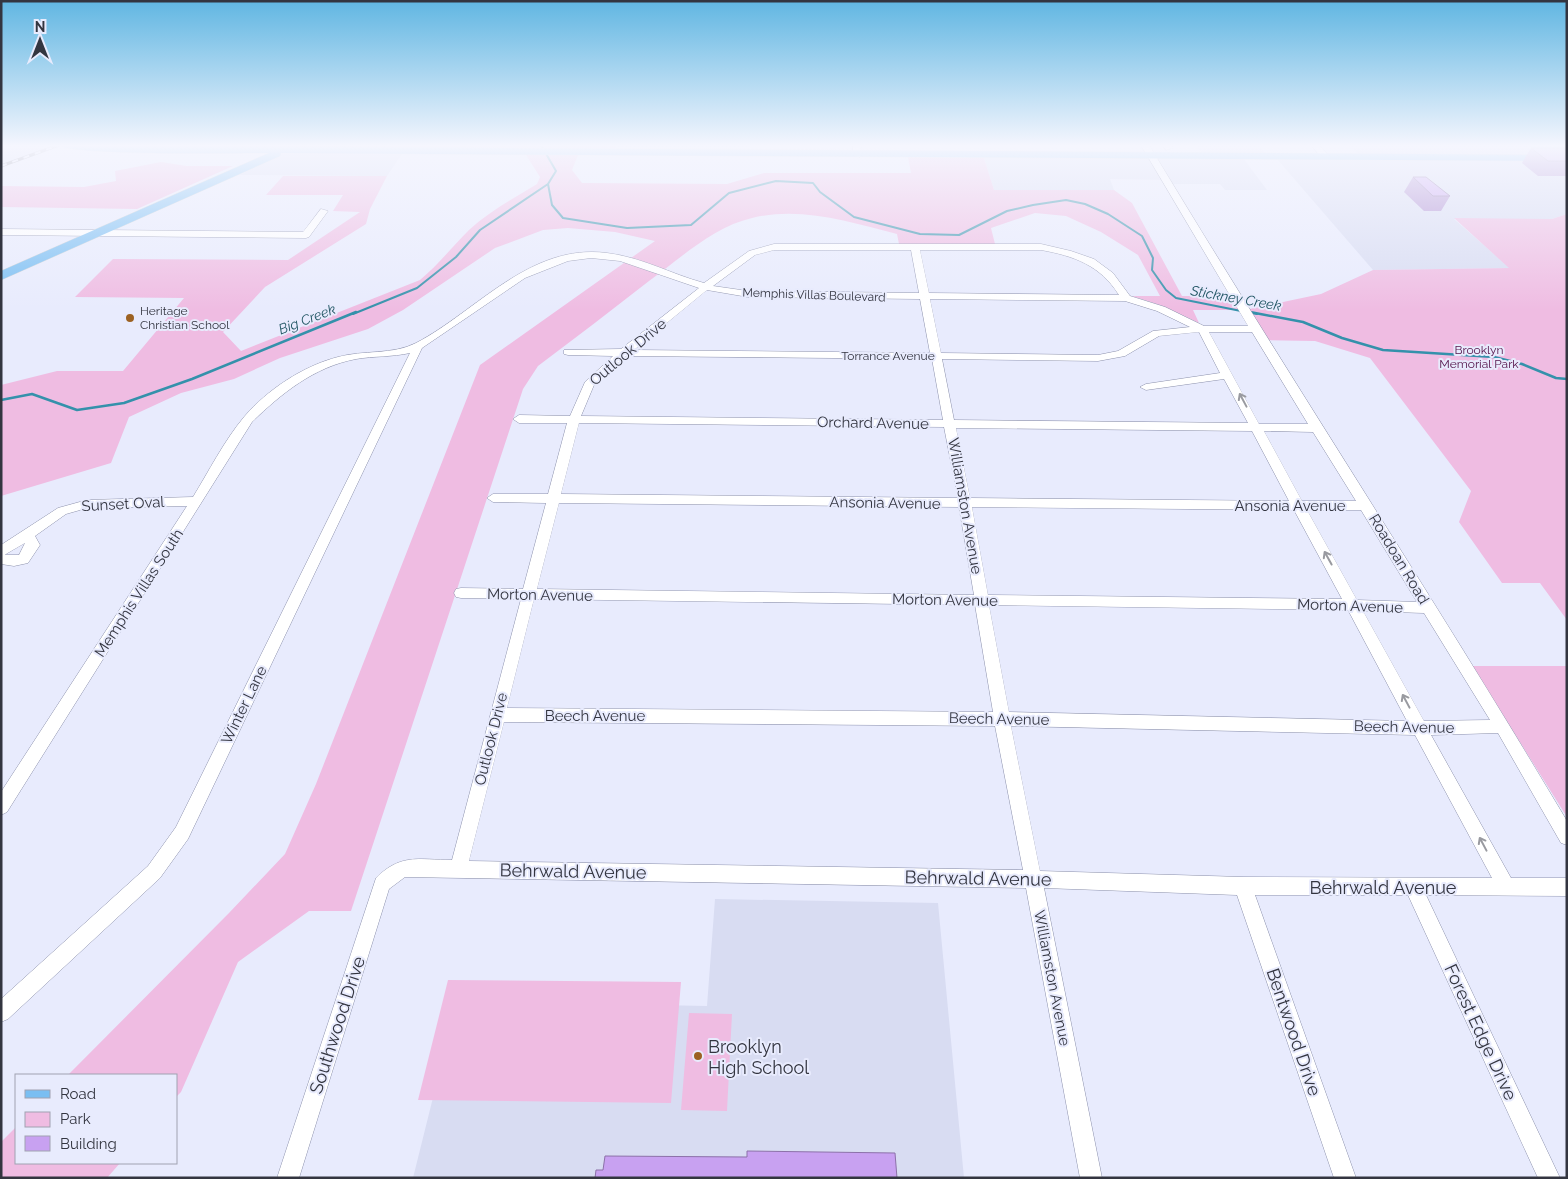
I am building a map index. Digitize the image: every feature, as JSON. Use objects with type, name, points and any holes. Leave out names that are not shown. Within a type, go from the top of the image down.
[{"type":"main road","points":[[1,276],[171,200]]},
{"type":"street","name":"Roadoan Road","points":[[1178,200],[1240,304],[1502,726],[1567,836]]},
{"type":"street","points":[[1,232],[306,235],[324,211]]},
{"type":"street","name":"Outlook Drive","points":[[458,869],[496,715],[574,419],[589,384],[624,354],[734,264],[752,253],[774,247],[1040,247],[1068,252],[1092,261],[1106,270],[1116,280],[1126,298]]},
{"type":"street","name":"Williamston Avenue","points":[[915,247],[965,504],[1032,879],[1090,1178]]},
{"type":"street","name":"Memphis Villas Boulevard","points":[[285,385],[326,365],[355,357],[390,353],[418,346],[537,266],[556,260],[606,255],[706,287],[748,294],[925,298],[1126,298],[1161,309],[1202,329],[1253,325]]},
{"type":"street","points":[[1202,329],[1258,428],[1506,887]]},
{"type":"street","name":"Torrance Avenue","points":[[568,352],[1098,358],[1121,354],[1157,334],[1202,329]]},
{"type":"street","name":"Winter Lane","points":[[1,1012],[154,872],[182,833],[418,346]]},
{"type":"street","points":[[1146,387],[1229,375]]},
{"type":"street","name":"Memphis Villas South","points":[[1,807],[248,420],[285,385]]},
{"type":"street","name":"Orchard Avenue","points":[[519,419],[1318,428]]},
{"type":"street","name":"Ansonia Avenue","points":[[493,498],[965,504],[1367,506]]},
{"type":"street","name":"Sunset Oval","points":[[1,551],[62,511],[86,504],[197,501]]},
{"type":"street","points":[[1,559],[23,559],[33,545],[28,535]]},
{"type":"street","name":"Morton Avenue","points":[[462,593],[1354,605],[1429,608]]},
{"type":"street","name":"Beech Avenue","points":[[496,715],[1002,719],[1420,728],[1502,726]]},
{"type":"street","name":"Behrwald Avenue","points":[[391,875],[403,868],[1032,879],[1243,886],[1567,888]]},
{"type":"street","name":"Southwood Drive","points":[[288,1178],[382,884],[391,875]]},
{"type":"street","name":"Bentwood Drive","points":[[1243,886],[1344,1178]]},
{"type":"street","name":"Forest Edge Drive","points":[[1413,887],[1549,1178]]},
{"type":"shaded area","points":[[1312,200],[1567,200],[1567,214],[1552,219],[1454,219],[1510,268],[1373,270]]},
{"type":"shaded area","name":"Brooklyn High School","points":[[715,899],[938,903],[964,1178],[413,1178],[457,1001],[707,1006]]},
{"type":"green space","points":[[1,200],[157,200],[137,209],[1,207]]},
{"type":"green space","name":"Brooklyn Memorial Park","points":[[340,200],[375,200],[366,224],[265,287],[223,332],[241,351],[420,280],[469,230],[512,200],[1128,200],[1132,203],[1182,296],[1236,296],[1245,310],[1321,294],[1373,270],[1509,268],[1454,218],[1552,219],[1567,214],[1567,620],[1540,583],[1502,583],[1459,522],[1471,491],[1370,358],[1315,341],[1262,340],[1244,310],[1193,310],[1199,323],[1162,306],[1132,296],[1160,296],[1138,255],[1101,232],[1066,216],[1035,213],[991,228],[995,244],[899,244],[897,234],[843,220],[807,215],[770,215],[738,222],[724,228],[685,253],[538,366],[523,389],[351,911],[309,911],[238,962],[181,1092],[178,1095],[178,1074],[69,1074],[285,854],[316,784],[480,365],[655,241],[615,232],[568,228],[543,230],[495,248],[403,310],[368,329],[280,358],[234,379],[181,393],[129,417],[111,463],[1,496],[1,385],[57,371],[123,371],[184,298],[75,297],[113,259],[288,260],[360,212],[333,211]]},
{"type":"green space","points":[[1472,666],[1567,666],[1567,817]]},
{"type":"green space","points":[[448,980],[681,982],[671,1103],[418,1100]]},
{"type":"green space","points":[[689,1013],[732,1014],[727,1111],[681,1110]]},
{"type":"green space","points":[[15,1128],[15,1164],[119,1164],[107,1178],[1,1178],[1,1142]]},
{"type":"building","points":[[747,1151],[895,1153],[897,1178],[595,1178],[596,1170],[603,1170],[605,1156],[747,1157]]},
{"type":"waterway","name":"Big Creek","points":[[353,314],[417,288],[456,257],[480,230],[524,200]]},
{"type":"waterway","name":"Stickney Creek","points":[[551,200],[552,205],[563,218],[627,228],[691,225],[721,200]]},
{"type":"waterway","name":"Stickney Creek","points":[[831,200],[854,217],[920,234],[959,235],[1007,211],[1066,200]]},
{"type":"waterway","name":"Stickney Creek","points":[[1066,200],[1085,204],[1108,214],[1142,236],[1153,258],[1152,270],[1166,290],[1176,298],[1241,311]]},
{"type":"waterway","name":"Big Creek","points":[[1,400],[32,394],[77,410],[124,403],[192,379],[356,312]]},
{"type":"waterway","name":"Stickney Creek","points":[[1247,312],[1257,314]]},
{"type":"waterway","name":"Stickney Creek","points":[[1250,312],[1303,322],[1342,338],[1383,350],[1494,357],[1522,364],[1556,378],[1567,379]]},
{"type":"place","name":"Heritage Christian School","points":[[130,318]]},
{"type":"place","name":"Brooklyn High School","points":[[698,1056]]}]
